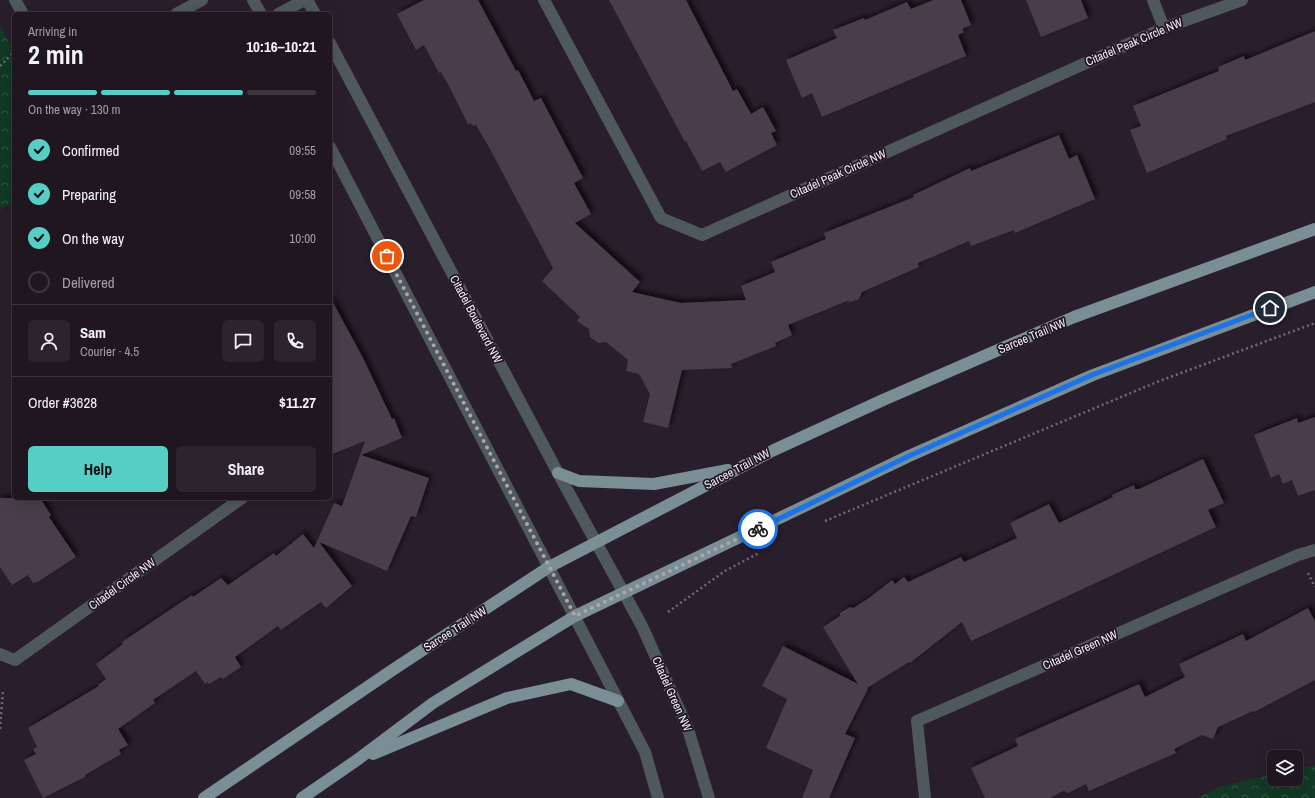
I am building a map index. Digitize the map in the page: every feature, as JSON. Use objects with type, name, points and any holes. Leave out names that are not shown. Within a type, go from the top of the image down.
[{"type":"main road","name":"Sarcee Trail NW","points":[[204,798],[388,673],[550,567],[740,467],[876,403],[1074,317],[1315,229]]},
{"type":"main road","points":[[302,798],[357,760],[433,703],[575,616],[624,594],[909,456],[1092,375],[1315,292]]},
{"type":"main road","points":[[558,473],[579,481],[654,484],[740,467]]},
{"type":"main road","points":[[357,760],[507,698],[571,684],[618,701]]},
{"type":"street","points":[[15,0],[22,12]]},
{"type":"street","points":[[180,12],[202,0]]},
{"type":"street","points":[[253,0],[260,12]]},
{"type":"street","points":[[282,12],[306,0],[314,12]]},
{"type":"street","name":"Citadel Peak Circle NW","points":[[544,0],[661,218],[702,235],[1164,28],[1242,0]]},
{"type":"street","points":[[1153,0],[1164,28]]},
{"type":"street","name":"Citadel Boulevard NW","points":[[332,47],[558,473],[624,594]]},
{"type":"street","points":[[332,151],[645,752],[658,798]]},
{"type":"street","name":"Citadel Circle NW","points":[[0,654],[15,660],[239,500]]},
{"type":"street","name":"Citadel Green NW","points":[[925,798],[917,721],[1298,555],[1315,550]]},
{"type":"street","name":"Citadel Green NW","points":[[624,594],[642,626],[688,729],[709,798]]},
{"type":"path","points":[[0,66],[12,54]]},
{"type":"path","points":[[818,524],[919,483],[1157,382],[1315,323]]},
{"type":"path","points":[[668,612],[725,571],[764,550]]},
{"type":"path","points":[[0,729],[3,690]]},
{"type":"green space","points":[[0,26],[12,48],[12,203],[0,210]]},
{"type":"green space","points":[[1315,765],[1315,798],[1197,798],[1222,786],[1267,776],[1267,786],[1303,786],[1303,768]]},
{"type":"building","points":[[424,0],[478,0],[534,101],[541,98],[583,178],[574,183],[591,214],[575,223],[640,282],[632,292],[681,303],[746,300],[741,286],[775,272],[771,262],[826,239],[824,233],[914,197],[913,195],[970,168],[971,171],[1059,135],[1069,159],[1077,155],[1095,199],[1015,233],[1014,230],[971,246],[969,241],[918,263],[919,267],[862,292],[859,299],[850,302],[847,301],[788,325],[792,335],[775,343],[776,346],[731,364],[732,368],[682,370],[668,428],[643,422],[650,394],[639,374],[626,371],[628,360],[606,342],[598,343],[590,337],[589,329],[577,321],[580,317],[542,281],[553,268],[490,149],[476,125],[473,126],[471,123],[468,124],[449,86],[441,72],[439,73],[424,45],[416,50],[397,14]]},
{"type":"building","points":[[609,0],[686,0],[733,91],[737,89],[751,114],[763,107],[776,131],[771,133],[777,145],[726,172],[720,162],[702,171]]},
{"type":"building","points":[[933,0],[961,0],[971,25],[962,29],[964,32],[958,35],[966,56],[822,117],[812,93],[802,98],[786,60],[837,38],[833,30],[864,18],[865,20],[907,2],[911,9]]},
{"type":"building","points":[[1026,0],[1081,0],[1088,18],[1041,37]]},
{"type":"building","points":[[1315,31],[1315,102],[1226,136],[1227,139],[1147,173],[1130,130],[1141,126],[1133,106],[1219,71],[1218,67],[1244,56],[1245,60]]},
{"type":"building","points":[[332,301],[363,358],[392,419],[394,418],[402,438],[361,455],[429,478],[416,517],[411,516],[387,571],[319,542],[352,586],[326,608],[321,602],[281,630],[278,626],[235,657],[241,667],[223,679],[221,677],[209,684],[207,682],[205,684],[196,671],[153,700],[155,703],[118,729],[128,745],[119,750],[121,754],[85,775],[85,777],[43,798],[24,760],[36,754],[33,749],[37,747],[28,728],[99,686],[98,685],[106,679],[96,664],[123,644],[122,642],[192,595],[193,597],[221,578],[228,585],[274,553],[276,556],[303,534],[314,548],[334,503],[342,506],[365,441],[332,454]]},
{"type":"building","points":[[1315,417],[1315,490],[1298,496],[1292,480],[1283,484],[1279,474],[1271,478],[1254,435],[1297,418],[1298,423]]},
{"type":"building","points":[[1203,459],[1224,503],[1208,510],[1216,527],[971,641],[962,622],[910,663],[909,662],[867,688],[868,689],[845,734],[855,738],[829,798],[802,798],[813,770],[766,748],[787,699],[762,686],[783,646],[858,684],[823,627],[840,616],[840,613],[850,607],[853,608],[869,598],[892,580],[895,584],[904,577],[908,582],[961,557],[964,562],[1017,538],[1010,523],[1049,504],[1059,523],[1113,497],[1112,495],[1134,485],[1135,489],[1139,489]]},
{"type":"building","points":[[0,498],[12,498],[12,500],[41,500],[51,515],[49,517],[76,557],[39,581],[33,583],[28,575],[12,585],[0,567]]},
{"type":"building","points":[[1308,608],[1315,621],[1315,680],[1254,712],[1253,711],[1218,727],[1213,739],[1202,735],[1174,749],[1176,753],[1089,791],[1086,784],[1068,793],[1063,791],[1050,798],[985,798],[971,768],[1018,746],[1015,739],[1139,684],[1145,697],[1185,677],[1179,664],[1243,634],[1246,641]]},
{"type":"way so far","points":[[387,256],[575,616],[758,529]]},
{"type":"route","points":[[758,529],[909,456],[1092,375],[1270,308]]}]
